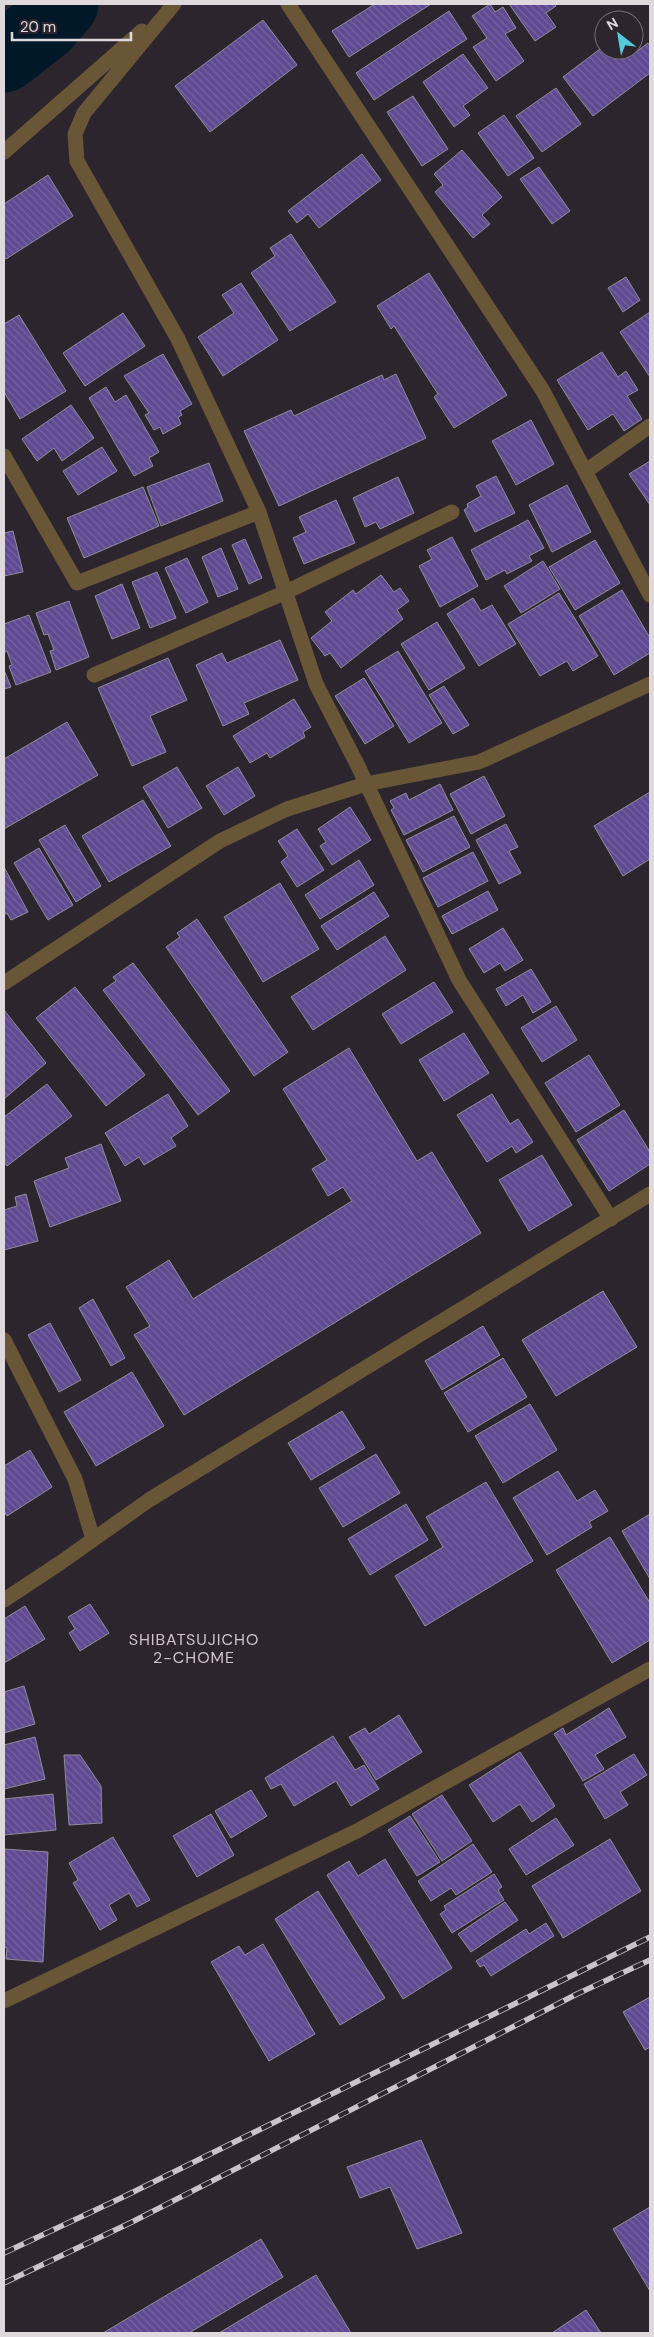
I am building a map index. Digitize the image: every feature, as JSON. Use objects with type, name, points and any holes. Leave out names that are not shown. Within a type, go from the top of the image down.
[{"type":"street","points":[[4,152],[173,4]]},
{"type":"street","points":[[173,4],[84,113],[75,134],[77,162],[178,339],[259,512],[316,684],[366,784],[459,980],[611,1218]]},
{"type":"street","points":[[288,4],[543,391],[650,595]]},
{"type":"street","points":[[586,471],[650,426]]},
{"type":"street","points":[[4,456],[77,583],[259,512]]},
{"type":"street","points":[[94,675],[286,592],[452,512]]},
{"type":"street","points":[[4,983],[220,841],[287,809],[366,784],[479,762],[650,684]]},
{"type":"street","points":[[4,1600],[148,1500],[650,1194]]},
{"type":"street","points":[[4,1340],[75,1479],[93,1540]]},
{"type":"street","points":[[4,2001],[357,1831],[650,1669]]},
{"type":"building","points":[[375,4],[431,4],[349,57],[332,31]]},
{"type":"building","points":[[490,4],[495,12],[503,7],[516,28],[505,34],[524,61],[496,81],[473,47],[487,38],[472,16]]},
{"type":"building","points":[[509,4],[555,4],[556,6],[546,13],[556,27],[535,41]]},
{"type":"building","points":[[449,11],[467,39],[374,100],[356,73]]},
{"type":"building","points":[[263,20],[297,65],[210,132],[175,86]]},
{"type":"building","points":[[648,43],[650,46],[650,73],[593,116],[563,77],[594,54],[594,60],[644,60],[644,46]]},
{"type":"building","points":[[463,54],[488,88],[463,106],[470,115],[454,127],[423,82]]},
{"type":"building","points":[[556,88],[581,124],[542,152],[516,116]]},
{"type":"building","points":[[413,96],[448,149],[422,166],[387,112]]},
{"type":"building","points":[[504,115],[534,158],[508,176],[478,133]]},
{"type":"building","points":[[462,150],[502,197],[482,215],[490,224],[473,238],[435,192],[443,185],[434,174]]},
{"type":"building","points":[[362,154],[381,180],[319,228],[308,214],[297,223],[288,211]]},
{"type":"building","points":[[539,167],[570,211],[552,224],[520,179]]},
{"type":"building","points":[[48,175],[73,216],[6,259],[4,256],[4,204]]},
{"type":"building","points":[[291,234],[336,302],[290,331],[251,273],[275,256],[270,248]]},
{"type":"building","points":[[429,273],[507,395],[454,428],[434,397],[438,394],[394,326],[391,329],[377,306]]},
{"type":"building","points":[[626,277],[640,300],[623,312],[608,288]]},
{"type":"building","points":[[241,283],[278,340],[223,376],[198,337],[234,313],[222,295]]},
{"type":"building","points":[[650,312],[650,377],[620,332]]},
{"type":"building","points":[[123,313],[145,346],[85,386],[63,353]]},
{"type":"building","points":[[19,315],[66,391],[20,419],[4,392],[4,324]]},
{"type":"building","points":[[602,352],[618,377],[626,371],[638,390],[627,396],[642,419],[624,431],[613,414],[588,430],[557,380]]},
{"type":"building","points":[[163,354],[192,404],[180,411],[182,415],[178,417],[181,424],[163,434],[160,427],[154,430],[145,415],[149,413],[124,376]]},
{"type":"building","points":[[396,374],[426,438],[279,506],[244,431],[291,410],[294,416],[382,375],[384,380]]},
{"type":"building","points":[[106,387],[115,402],[126,395],[159,452],[149,458],[153,466],[134,476],[89,398]]},
{"type":"building","points":[[71,405],[94,438],[62,461],[54,448],[37,461],[22,439]]},
{"type":"building","points":[[531,420],[554,464],[516,485],[492,441]]},
{"type":"building","points":[[102,447],[117,471],[78,495],[63,471]]},
{"type":"building","points":[[650,461],[650,505],[629,474]]},
{"type":"building","points":[[209,463],[223,501],[161,526],[147,487]]},
{"type":"building","points":[[496,476],[515,513],[475,532],[464,510],[468,507],[467,504],[481,496],[476,486]]},
{"type":"building","points":[[398,477],[414,513],[380,529],[376,522],[365,527],[353,498]]},
{"type":"building","points":[[567,485],[591,532],[552,552],[529,505]]},
{"type":"building","points":[[143,487],[159,526],[84,558],[67,518]]},
{"type":"building","points":[[336,500],[355,543],[304,564],[293,538],[306,532],[299,517]]},
{"type":"building","points":[[528,520],[544,548],[529,556],[532,561],[507,574],[505,570],[486,580],[471,550]]},
{"type":"building","points":[[13,531],[23,572],[4,576],[4,533]]},
{"type":"building","points":[[452,537],[478,586],[440,607],[419,566],[432,559],[427,550]]},
{"type":"building","points":[[245,539],[262,578],[249,584],[232,545]]},
{"type":"building","points":[[595,540],[620,583],[575,610],[549,567]]},
{"type":"building","points":[[221,548],[238,589],[218,597],[202,557]]},
{"type":"building","points":[[187,558],[208,602],[186,613],[165,568]]},
{"type":"building","points":[[543,561],[560,589],[521,613],[504,586]]},
{"type":"building","points":[[157,572],[176,618],[150,628],[132,582]]},
{"type":"building","points":[[381,575],[394,592],[400,588],[409,601],[397,610],[403,619],[341,668],[330,653],[325,656],[311,638],[332,621],[325,612],[353,590],[356,594]]},
{"type":"building","points":[[122,584],[140,628],[112,639],[95,596]]},
{"type":"building","points":[[622,590],[650,638],[650,653],[614,675],[579,616]]},
{"type":"building","points":[[559,593],[598,656],[573,671],[567,661],[540,676],[508,624]]},
{"type":"building","points":[[473,598],[481,611],[492,605],[516,644],[479,666],[447,614]]},
{"type":"building","points":[[69,601],[89,657],[56,670],[50,651],[54,650],[48,634],[44,635],[36,613]]},
{"type":"building","points":[[29,615],[51,672],[16,685],[9,666],[12,665],[7,651],[4,653],[4,624]]},
{"type":"building","points":[[437,622],[465,668],[429,690],[401,644]]},
{"type":"building","points":[[280,640],[298,680],[244,703],[249,714],[223,726],[196,665],[222,653],[227,663]]},
{"type":"building","points":[[398,651],[442,723],[409,743],[365,671]]},
{"type":"building","points":[[168,658],[187,700],[150,716],[166,752],[132,766],[98,688]]},
{"type":"building","points":[[4,670],[11,687],[4,689]]},
{"type":"building","points":[[364,678],[394,726],[365,744],[335,696]]},
{"type":"building","points":[[444,686],[469,725],[453,734],[429,695]]},
{"type":"building","points":[[294,699],[311,727],[303,732],[305,737],[270,758],[267,753],[250,763],[233,736]]},
{"type":"building","points":[[67,722],[98,775],[4,829],[4,759]]},
{"type":"building","points":[[177,767],[202,808],[168,828],[143,787]]},
{"type":"building","points":[[238,767],[255,796],[224,815],[206,786]]},
{"type":"building","points":[[484,776],[505,816],[471,834],[450,794]]},
{"type":"building","points":[[440,784],[453,810],[404,835],[391,810],[394,808],[390,801],[406,793],[409,800]]},
{"type":"building","points":[[650,792],[650,859],[623,876],[594,826]]},
{"type":"building","points":[[143,800],[171,846],[109,882],[82,836]]},
{"type":"building","points":[[350,807],[371,840],[332,865],[320,846],[326,842],[318,829]]},
{"type":"building","points":[[454,816],[470,847],[423,872],[406,840]]},
{"type":"building","points":[[506,824],[518,847],[509,851],[521,873],[499,884],[476,840]]},
{"type":"building","points":[[65,825],[101,886],[76,902],[39,840]]},
{"type":"building","points":[[297,829],[324,870],[297,887],[281,862],[288,856],[278,841]]},
{"type":"building","points":[[39,848],[73,905],[48,920],[14,863]]},
{"type":"building","points":[[473,852],[488,881],[438,907],[423,878]]},
{"type":"building","points":[[359,860],[374,885],[320,919],[305,895]]},
{"type":"building","points":[[4,867],[28,912],[11,920],[7,913],[4,915]]},
{"type":"building","points":[[280,883],[319,949],[263,982],[224,917]]},
{"type":"building","points":[[488,891],[498,910],[452,934],[442,916]]},
{"type":"building","points":[[374,892],[389,916],[337,950],[321,926]]},
{"type":"building","points":[[197,919],[288,1052],[254,1076],[166,947],[180,937],[177,933]]},
{"type":"building","points":[[503,928],[523,960],[505,971],[500,963],[484,973],[469,949]]},
{"type":"building","points":[[385,936],[406,970],[313,1030],[291,997]]},
{"type":"building","points":[[133,963],[230,1091],[198,1115],[103,990],[116,981],[113,977]]},
{"type":"building","points":[[531,969],[551,1002],[533,1013],[523,995],[506,1006],[496,989]]},
{"type":"building","points":[[434,982],[453,1012],[401,1044],[382,1014]]},
{"type":"building","points":[[75,987],[145,1075],[106,1106],[36,1018]]},
{"type":"building","points":[[556,1006],[577,1040],[542,1062],[521,1028]]},
{"type":"building","points":[[4,1010],[46,1063],[4,1099]]},
{"type":"building","points":[[464,1033],[489,1073],[444,1101],[419,1060]]},
{"type":"building","points":[[349,1048],[417,1161],[432,1152],[481,1233],[184,1415],[134,1335],[150,1326],[126,1287],[169,1260],[193,1299],[352,1201],[343,1187],[328,1196],[312,1169],[327,1160],[283,1089]]},
{"type":"building","points":[[589,1055],[620,1105],[576,1132],[545,1083]]},
{"type":"building","points":[[47,1084],[72,1116],[7,1166],[4,1162],[4,1117]]},
{"type":"building","points":[[168,1094],[188,1126],[171,1138],[176,1146],[144,1165],[139,1157],[125,1166],[105,1133]]},
{"type":"building","points":[[492,1094],[510,1124],[518,1119],[533,1142],[516,1153],[512,1146],[487,1162],[457,1115]]},
{"type":"building","points":[[624,1110],[650,1152],[650,1164],[609,1191],[577,1140]]},
{"type":"building","points":[[101,1144],[121,1201],[50,1227],[34,1181],[69,1168],[65,1158]]},
{"type":"building","points":[[542,1155],[572,1205],[529,1231],[499,1180]]},
{"type":"building","points":[[26,1194],[38,1241],[4,1250],[4,1210],[17,1206],[15,1197]]},
{"type":"building","points":[[603,1291],[637,1347],[556,1396],[522,1340]]},
{"type":"building","points":[[93,1299],[125,1358],[111,1366],[79,1308]]},
{"type":"building","points":[[50,1323],[81,1380],[59,1392],[28,1335]]},
{"type":"building","points":[[483,1326],[500,1355],[442,1390],[425,1361]]},
{"type":"building","points":[[503,1358],[527,1397],[468,1432],[444,1393]]},
{"type":"building","points":[[132,1372],[164,1426],[96,1466],[64,1412]]},
{"type":"building","points":[[530,1404],[557,1450],[503,1483],[475,1436]]},
{"type":"building","points":[[342,1411],[365,1448],[311,1480],[288,1443]]},
{"type":"building","points":[[30,1450],[52,1487],[7,1516],[4,1511],[4,1466]]},
{"type":"building","points":[[376,1454],[400,1493],[343,1527],[319,1488]]},
{"type":"building","points":[[558,1471],[577,1501],[595,1490],[608,1511],[589,1522],[592,1527],[547,1555],[513,1498]]},
{"type":"building","points":[[486,1482],[533,1561],[425,1626],[395,1576],[443,1547],[426,1517]]},
{"type":"building","points":[[406,1504],[428,1540],[370,1575],[348,1539]]},
{"type":"building","points":[[650,1514],[650,1579],[622,1531]]},
{"type":"building","points":[[610,1537],[650,1603],[650,1640],[612,1663],[556,1570]]},
{"type":"building","points":[[90,1604],[109,1633],[80,1651],[69,1633],[75,1629],[68,1617]]},
{"type":"building","points":[[25,1606],[45,1639],[4,1663],[4,1619]]},
{"type":"building","points":[[24,1686],[35,1724],[4,1733],[4,1692]]},
{"type":"building","points":[[609,1708],[626,1737],[595,1755],[604,1769],[583,1781],[554,1734],[563,1728],[566,1735]]},
{"type":"building","points":[[399,1715],[422,1752],[376,1780],[349,1737],[365,1728],[369,1734]]},
{"type":"building","points":[[333,1736],[355,1770],[364,1765],[379,1789],[351,1806],[336,1781],[294,1806],[281,1784],[271,1789],[265,1778]]},
{"type":"building","points":[[35,1737],[45,1779],[4,1789],[4,1745]]},
{"type":"building","points":[[520,1752],[555,1806],[532,1822],[520,1804],[493,1822],[469,1785]]},
{"type":"building","points":[[634,1754],[647,1775],[620,1792],[628,1805],[605,1819],[584,1784]]},
{"type":"building","points":[[64,1755],[80,1755],[101,1786],[102,1823],[69,1825]]},
{"type":"building","points":[[251,1790],[267,1816],[231,1838],[215,1811]]},
{"type":"building","points":[[53,1794],[56,1830],[4,1835],[4,1799]]},
{"type":"building","points":[[442,1795],[472,1841],[442,1861],[412,1814]]},
{"type":"building","points":[[211,1814],[234,1855],[197,1877],[173,1836]]},
{"type":"building","points":[[410,1816],[440,1862],[417,1876],[388,1830]]},
{"type":"building","points":[[556,1818],[574,1845],[526,1875],[509,1849]]},
{"type":"building","points":[[113,1837],[150,1900],[137,1907],[129,1893],[109,1905],[117,1920],[100,1930],[73,1883],[78,1880],[69,1863]]},
{"type":"building","points":[[610,1839],[641,1891],[563,1938],[532,1886]]},
{"type":"building","points":[[473,1844],[492,1872],[456,1895],[451,1888],[431,1901],[418,1881]]},
{"type":"building","points":[[4,1849],[48,1852],[43,1962],[6,1959],[7,1948],[4,1947]]},
{"type":"building","points":[[385,1859],[452,1968],[403,1999],[327,1875],[349,1861],[358,1876]]},
{"type":"building","points":[[494,1874],[502,1887],[498,1890],[504,1900],[452,1933],[440,1914],[446,1910],[444,1906]]},
{"type":"building","points":[[318,1891],[385,1998],[340,2025],[275,1919]]},
{"type":"building","points":[[505,1902],[518,1920],[471,1952],[458,1934]]},
{"type":"building","points":[[546,1923],[554,1936],[491,1976],[484,1965],[480,1967],[476,1961],[526,1929],[529,1934]]},
{"type":"building","points":[[263,1944],[315,2034],[269,2061],[211,1962],[239,1946],[245,1955]]},
{"type":"building","points":[[650,1997],[650,2047],[645,2050],[623,2012]]},
{"type":"building","points":[[421,2140],[462,2233],[417,2249],[390,2187],[360,2198],[347,2167]]},
{"type":"building","points":[[650,2207],[650,2291],[613,2229]]},
{"type":"building","points":[[261,2239],[283,2277],[189,2333],[103,2333]]},
{"type":"building","points":[[316,2275],[351,2333],[219,2333]]},
{"type":"building","points":[[586,2310],[601,2333],[552,2333]]},
{"type":"waterway","points":[[4,57],[45,25],[63,4]]},
{"type":"railway","points":[[4,2253],[121,2198],[650,1937]]},
{"type":"railway","points":[[4,2283],[132,2222],[577,1994],[650,1960]]},
{"type":"district","name":"SHIBATSUJICHO 2-CHOME","points":[[194,1648]]}]
